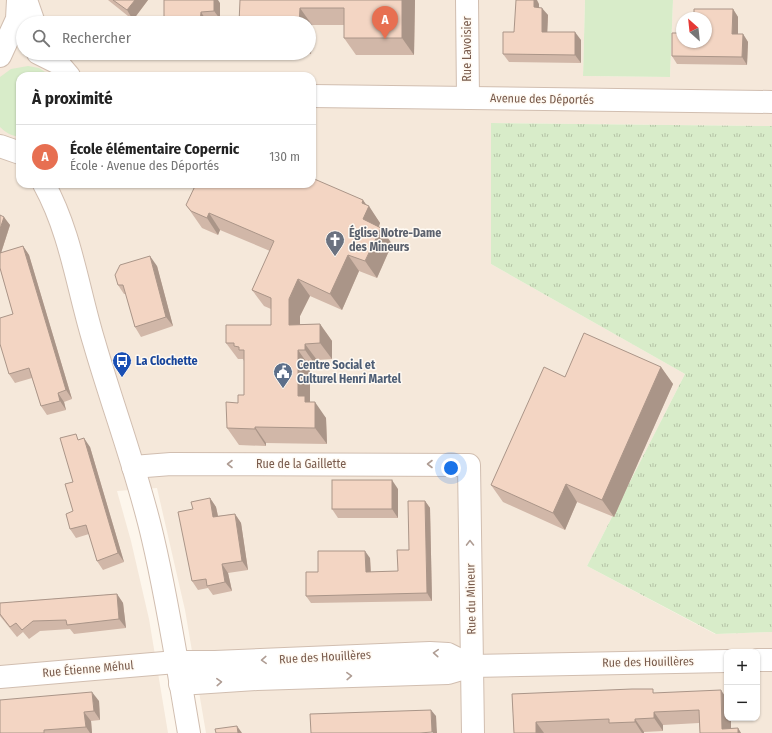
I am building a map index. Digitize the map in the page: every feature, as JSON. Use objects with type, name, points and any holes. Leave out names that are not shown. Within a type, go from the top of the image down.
[{"type":"street","points":[[17,16],[18,0]]},
{"type":"street","points":[[26,0],[32,16]]},
{"type":"street","name":"Rue Lavoisier","points":[[467,0],[468,98]]},
{"type":"street","points":[[0,57],[16,20]]},
{"type":"street","points":[[0,57],[16,53]]},
{"type":"street","name":"Avenue des Déportés","points":[[316,96],[772,102]]},
{"type":"street","points":[[46,188],[64,232],[98,358],[134,467],[154,540],[189,733]]},
{"type":"street","points":[[60,188],[64,232]]},
{"type":"street","name":"Rue de la Gaillette","points":[[134,467],[171,464],[469,464]]},
{"type":"street","name":"Rue du Mineur","points":[[469,464],[473,733]]},
{"type":"street","name":"Rue des Houillères","points":[[176,662],[215,662],[430,653],[448,654],[472,666]]},
{"type":"street","points":[[760,660],[772,660]]},
{"type":"street","name":"Rue des Houillères","points":[[180,684],[257,679],[448,672],[472,666],[724,661]]},
{"type":"street","name":"Rue Étienne Méhul","points":[[0,678],[176,662]]},
{"type":"shaded area","points":[[0,0],[585,0],[583,76],[670,77],[673,0],[772,0],[772,126],[491,123],[491,264],[685,374],[587,566],[715,634],[772,632],[772,733],[206,733],[185,610],[157,488],[117,491],[131,541],[149,619],[168,733],[0,733]]},
{"type":"green space","points":[[585,0],[673,0],[670,77],[583,76]]},
{"type":"green space","points":[[28,66],[39,68],[45,72],[16,72],[16,136],[9,134],[0,127],[0,77],[11,69]]},
{"type":"green space","points":[[491,123],[772,126],[772,632],[716,634],[587,566],[685,374],[491,264]]},
{"type":"building","points":[[113,0],[135,0],[127,10]]},
{"type":"building","points":[[164,0],[214,0],[214,11],[201,12],[201,16],[164,16]]},
{"type":"building","points":[[240,0],[402,0],[402,38],[344,38],[344,8],[300,8],[299,16],[239,16]]},
{"type":"building","points":[[516,0],[534,0],[534,7],[542,8],[542,32],[575,32],[575,55],[503,54],[503,32],[514,32]]},
{"type":"building","points":[[694,9],[733,9],[732,34],[743,34],[742,57],[672,56],[672,33],[676,33],[676,48],[712,48],[712,12],[694,12]]},
{"type":"building","points":[[316,180],[363,200],[362,203],[369,206],[363,219],[381,228],[365,261],[348,255],[330,294],[298,279],[289,299],[289,325],[320,324],[320,343],[305,344],[305,350],[298,350],[298,396],[305,396],[305,402],[315,402],[315,428],[227,428],[226,402],[238,403],[238,395],[244,395],[244,350],[239,350],[239,347],[234,346],[234,343],[226,343],[226,325],[271,325],[271,298],[252,290],[274,241],[209,213],[207,218],[191,211],[186,205],[194,188],[316,188]]},
{"type":"building","points":[[0,215],[4,217],[0,229]]},
{"type":"building","points":[[23,246],[66,390],[58,393],[60,401],[41,406],[29,368],[9,374],[0,344],[0,318],[13,314],[0,268],[0,253]]},
{"type":"building","points":[[150,256],[166,317],[135,327],[123,285],[118,285],[115,275],[120,265]]},
{"type":"building","points":[[584,333],[661,367],[602,500],[566,484],[553,513],[491,485],[544,367],[565,377]]},
{"type":"building","points":[[76,434],[78,440],[84,438],[118,553],[97,561],[86,525],[70,529],[66,514],[73,511],[65,484],[73,482],[60,438]]},
{"type":"building","points":[[332,480],[392,480],[392,509],[332,509]]},
{"type":"building","points":[[210,498],[213,517],[235,514],[242,561],[222,564],[225,582],[207,586],[206,579],[192,581],[178,512],[193,509],[191,502]]},
{"type":"building","points":[[408,501],[425,501],[427,593],[306,596],[306,572],[318,572],[318,551],[365,551],[366,572],[398,571],[397,550],[409,550]]},
{"type":"building","points":[[117,594],[119,619],[67,625],[66,620],[33,621],[22,630],[16,623],[10,627],[0,614],[0,603]]},
{"type":"building","points":[[653,689],[653,693],[721,690],[722,729],[738,728],[738,733],[700,733],[699,710],[654,712],[654,718],[635,719],[635,722],[609,723],[609,719],[536,722],[536,733],[514,733],[512,694]]},
{"type":"building","points":[[92,692],[94,711],[84,712],[86,727],[44,730],[44,733],[0,733],[0,700]]},
{"type":"building","points":[[431,710],[432,732],[311,733],[310,714]]},
{"type":"building","points":[[237,726],[238,733],[216,733],[215,729]]},
{"type":"place","name":"École élémentaire Copernic","points":[[385,39]]},
{"type":"place","name":"Église Notre-Dame des Mineurs","points":[[335,257]]},
{"type":"place","name":"La Clochette","points":[[122,378]]},
{"type":"place","name":"Centre Social et Culturel Henri Martel","points":[[283,389]]}]
